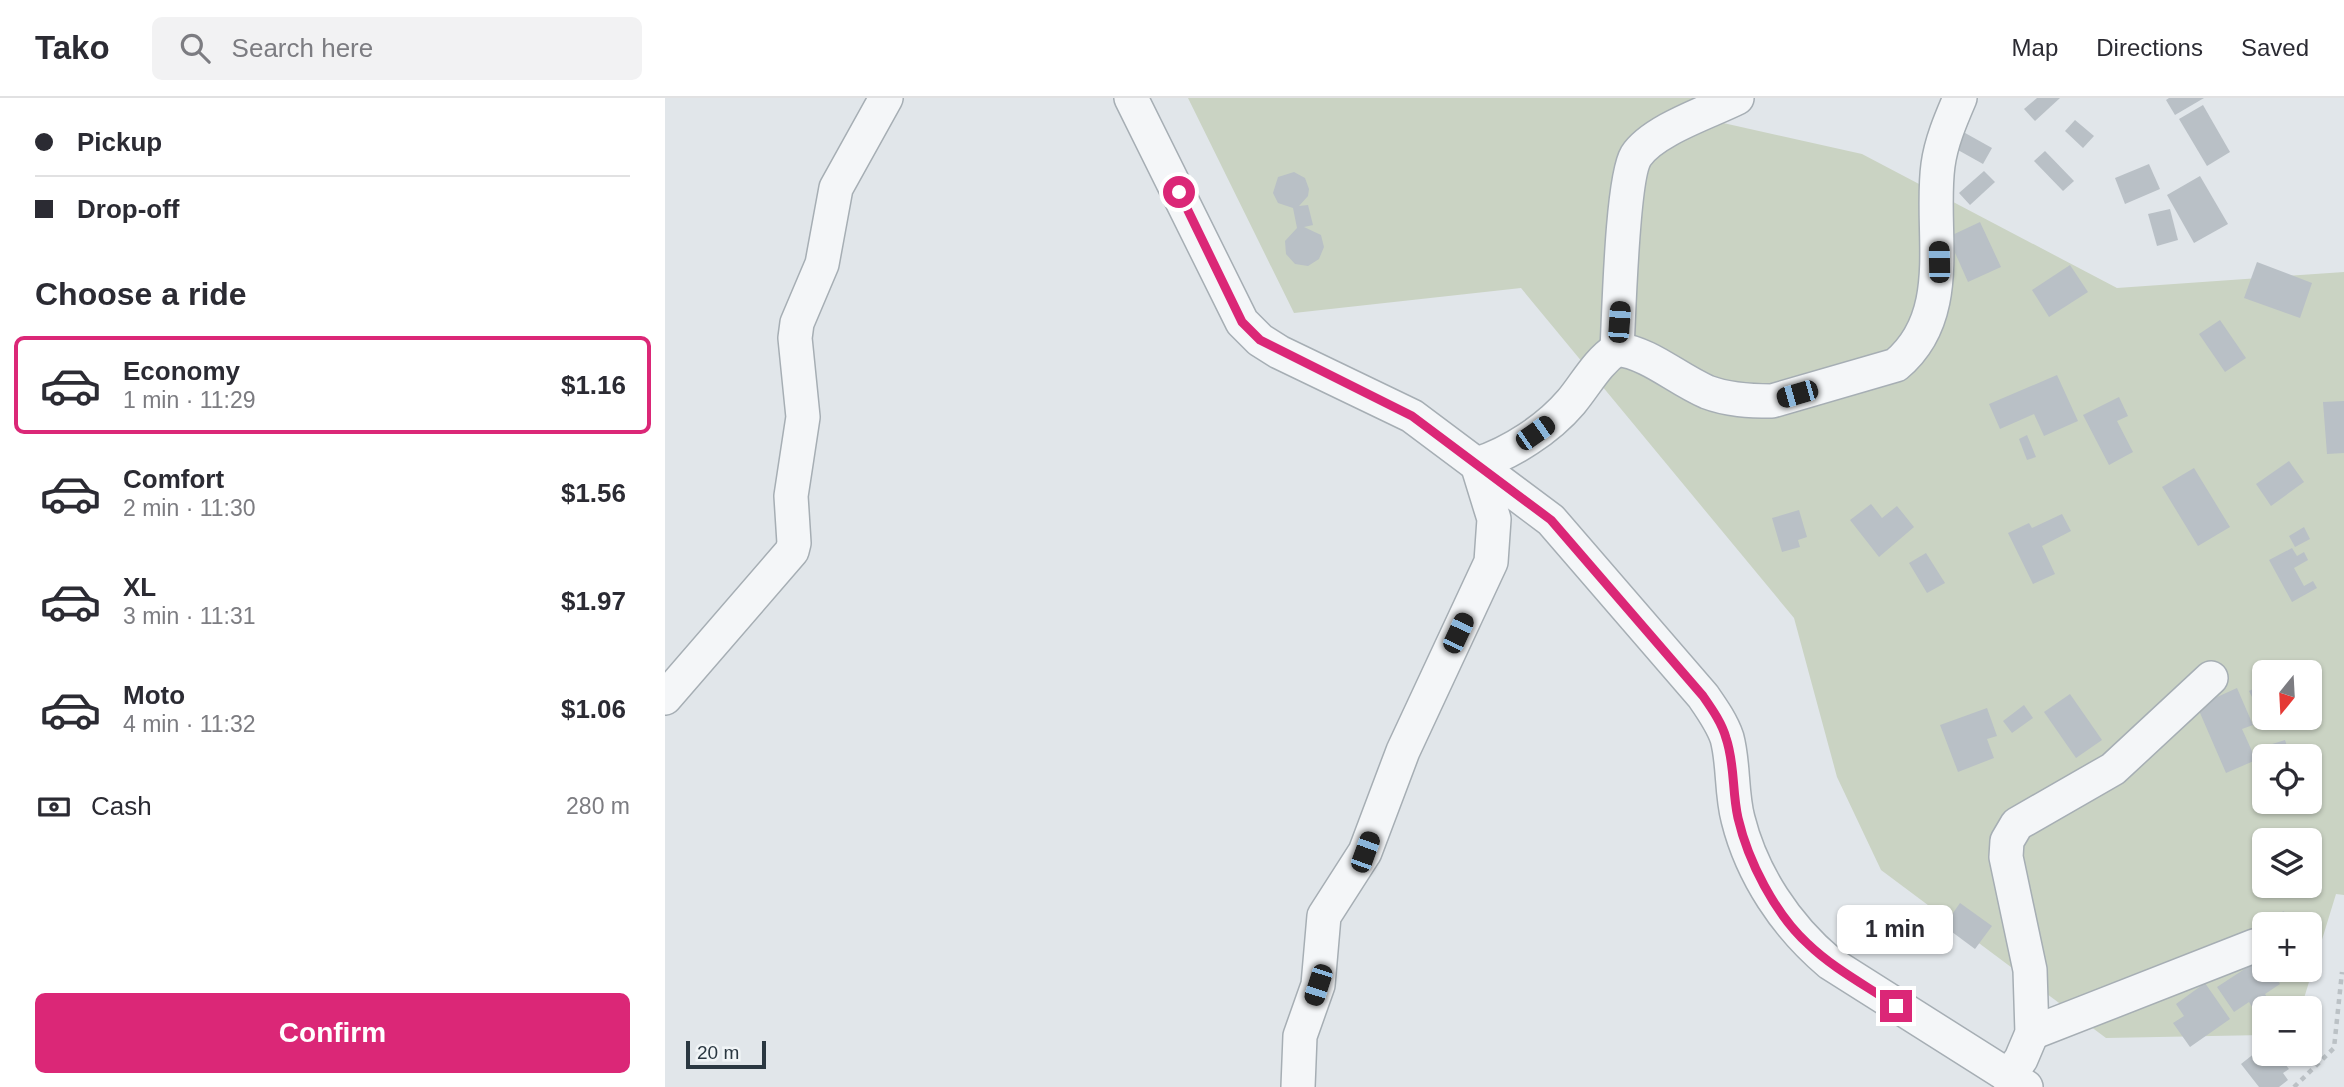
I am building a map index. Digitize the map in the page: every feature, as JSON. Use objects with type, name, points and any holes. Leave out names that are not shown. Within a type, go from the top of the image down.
[{"type":"street","points":[[665,698],[792,551],[794,543],[791,496],[803,417],[795,338],[797,323],[822,264],[836,188],[886,98]]},
{"type":"street","points":[[1131,98],[1242,322],[1260,340],[1279,352],[1412,416],[1563,533],[1703,696],[1727,738],[1738,818],[1748,849],[1773,900],[1807,943],[1830,963],[2017,1082],[2021,1059],[2032,1033],[2030,970],[2006,857],[2010,833],[2017,824],[2113,769],[2211,678]]},
{"type":"street","points":[[1617,349],[1628,190],[1635,158],[1653,139],[1737,98]]},
{"type":"street","points":[[1477,464],[1516,446],[1554,419],[1572,401],[1606,356],[1617,349],[1641,354],[1704,391],[1729,399],[1752,401],[1772,401],[1896,365],[1910,354],[1923,330],[1935,289],[1939,262],[1938,167],[1959,98]]},
{"type":"street","points":[[1298,1087],[1300,1037],[1318,985],[1324,916],[1365,852],[1403,751],[1491,562],[1494,519],[1477,464]]},
{"type":"street","points":[[2032,1033],[2252,947]]},
{"type":"path","points":[[2294,1087],[2334,1048],[2341,971]]},
{"type":"green space","points":[[1188,98],[1709,98],[1701,118],[1862,154],[2117,288],[2344,272],[2344,895],[2336,894],[2322,940],[2322,912],[2252,912],[2252,982],[2309,982],[2305,996],[2252,996],[2252,1035],[2106,1038],[1881,870],[1837,777],[1794,618],[1521,288],[1294,313]]},
{"type":"building","points":[[2037,98],[2060,98],[2035,121],[2024,109]]},
{"type":"building","points":[[2204,98],[2175,115],[2166,100]]},
{"type":"building","points":[[2203,105],[2230,152],[2207,166],[2179,119]]},
{"type":"building","points":[[2075,120],[2094,136],[2083,148],[2065,131]]},
{"type":"building","points":[[1958,129],[1992,148],[1983,164],[1949,145]]},
{"type":"building","points":[[2045,151],[2074,181],[2063,191],[2034,161]]},
{"type":"building","points":[[2149,164],[2160,189],[2125,204],[2115,178]]},
{"type":"building","points":[[1984,171],[1995,182],[1970,205],[1959,193]]},
{"type":"building","points":[[1294,172],[1305,178],[1309,189],[1308,196],[1299,206],[1308,205],[1313,225],[1304,227],[1321,235],[1324,247],[1319,259],[1308,266],[1295,264],[1286,254],[1285,241],[1297,228],[1293,208],[1278,203],[1273,193],[1278,177]]},
{"type":"building","points":[[2200,176],[2228,224],[2194,243],[2167,195]]},
{"type":"building","points":[[2170,209],[2178,240],[2157,246],[2148,214]]},
{"type":"building","points":[[1980,222],[2001,267],[1968,282],[1948,237]]},
{"type":"building","points":[[2257,262],[2312,283],[2300,318],[2244,298]]},
{"type":"building","points":[[2070,265],[2088,292],[2049,317],[2032,290]]},
{"type":"building","points":[[2220,320],[2246,358],[2225,372],[2199,334]]},
{"type":"building","points":[[2057,375],[2078,421],[2044,436],[2034,414],[2000,429],[1989,404]]},
{"type":"building","points":[[2119,397],[2128,416],[2117,421],[2133,452],[2109,465],[2083,415]]},
{"type":"building","points":[[2344,401],[2344,453],[2327,454],[2323,402]]},
{"type":"building","points":[[2027,435],[2036,457],[2027,460],[2019,439]]},
{"type":"building","points":[[2289,461],[2304,482],[2271,506],[2256,484]]},
{"type":"building","points":[[2194,468],[2230,527],[2198,546],[2162,487]]},
{"type":"building","points":[[1871,504],[1882,518],[1897,506],[1914,527],[1879,557],[1850,520]]},
{"type":"building","points":[[1799,510],[1807,537],[1798,540],[1800,547],[1782,552],[1772,518]]},
{"type":"building","points":[[2062,514],[2071,531],[2042,546],[2055,574],[2033,584],[2008,533],[2029,523],[2032,528]]},
{"type":"building","points":[[2304,527],[2310,539],[2295,547],[2289,536]]},
{"type":"building","points":[[2292,548],[2297,556],[2304,552],[2308,560],[2294,568],[2304,586],[2313,581],[2317,588],[2292,602],[2269,560]]},
{"type":"building","points":[[1926,553],[1945,583],[1927,593],[1909,563]]},
{"type":"building","points":[[2237,688],[2252,723],[2252,725],[2242,729],[2252,751],[2252,762],[2226,773],[2197,706]]},
{"type":"building","points":[[2070,694],[2102,740],[2076,758],[2044,712]]},
{"type":"building","points":[[2024,705],[2033,718],[2012,733],[2003,721]]},
{"type":"building","points":[[1987,708],[1997,736],[1987,739],[1994,758],[1958,772],[1940,725]]},
{"type":"building","points":[[1960,903],[1992,926],[1975,949],[1944,926]]},
{"type":"building","points":[[2252,964],[2252,982],[2280,984],[2265,994],[2266,996],[2252,996],[2252,1007],[2249,1002],[2234,1012],[2217,987]]},
{"type":"building","points":[[2205,983],[2230,1019],[2190,1047],[2173,1023],[2184,1016],[2176,1004]]},
{"type":"building","points":[[2252,1055],[2252,1066],[2287,1066],[2289,1069],[2283,1073],[2288,1080],[2279,1087],[2259,1087],[2241,1064]]},
{"type":"route","points":[[1179,192],[1242,322],[1260,340],[1279,352],[1412,416],[1437,432],[1551,520],[1563,533],[1703,696],[1717,717],[1727,738],[1738,818],[1748,849],[1773,900],[1807,943],[1830,963],[1896,1006]]}]
